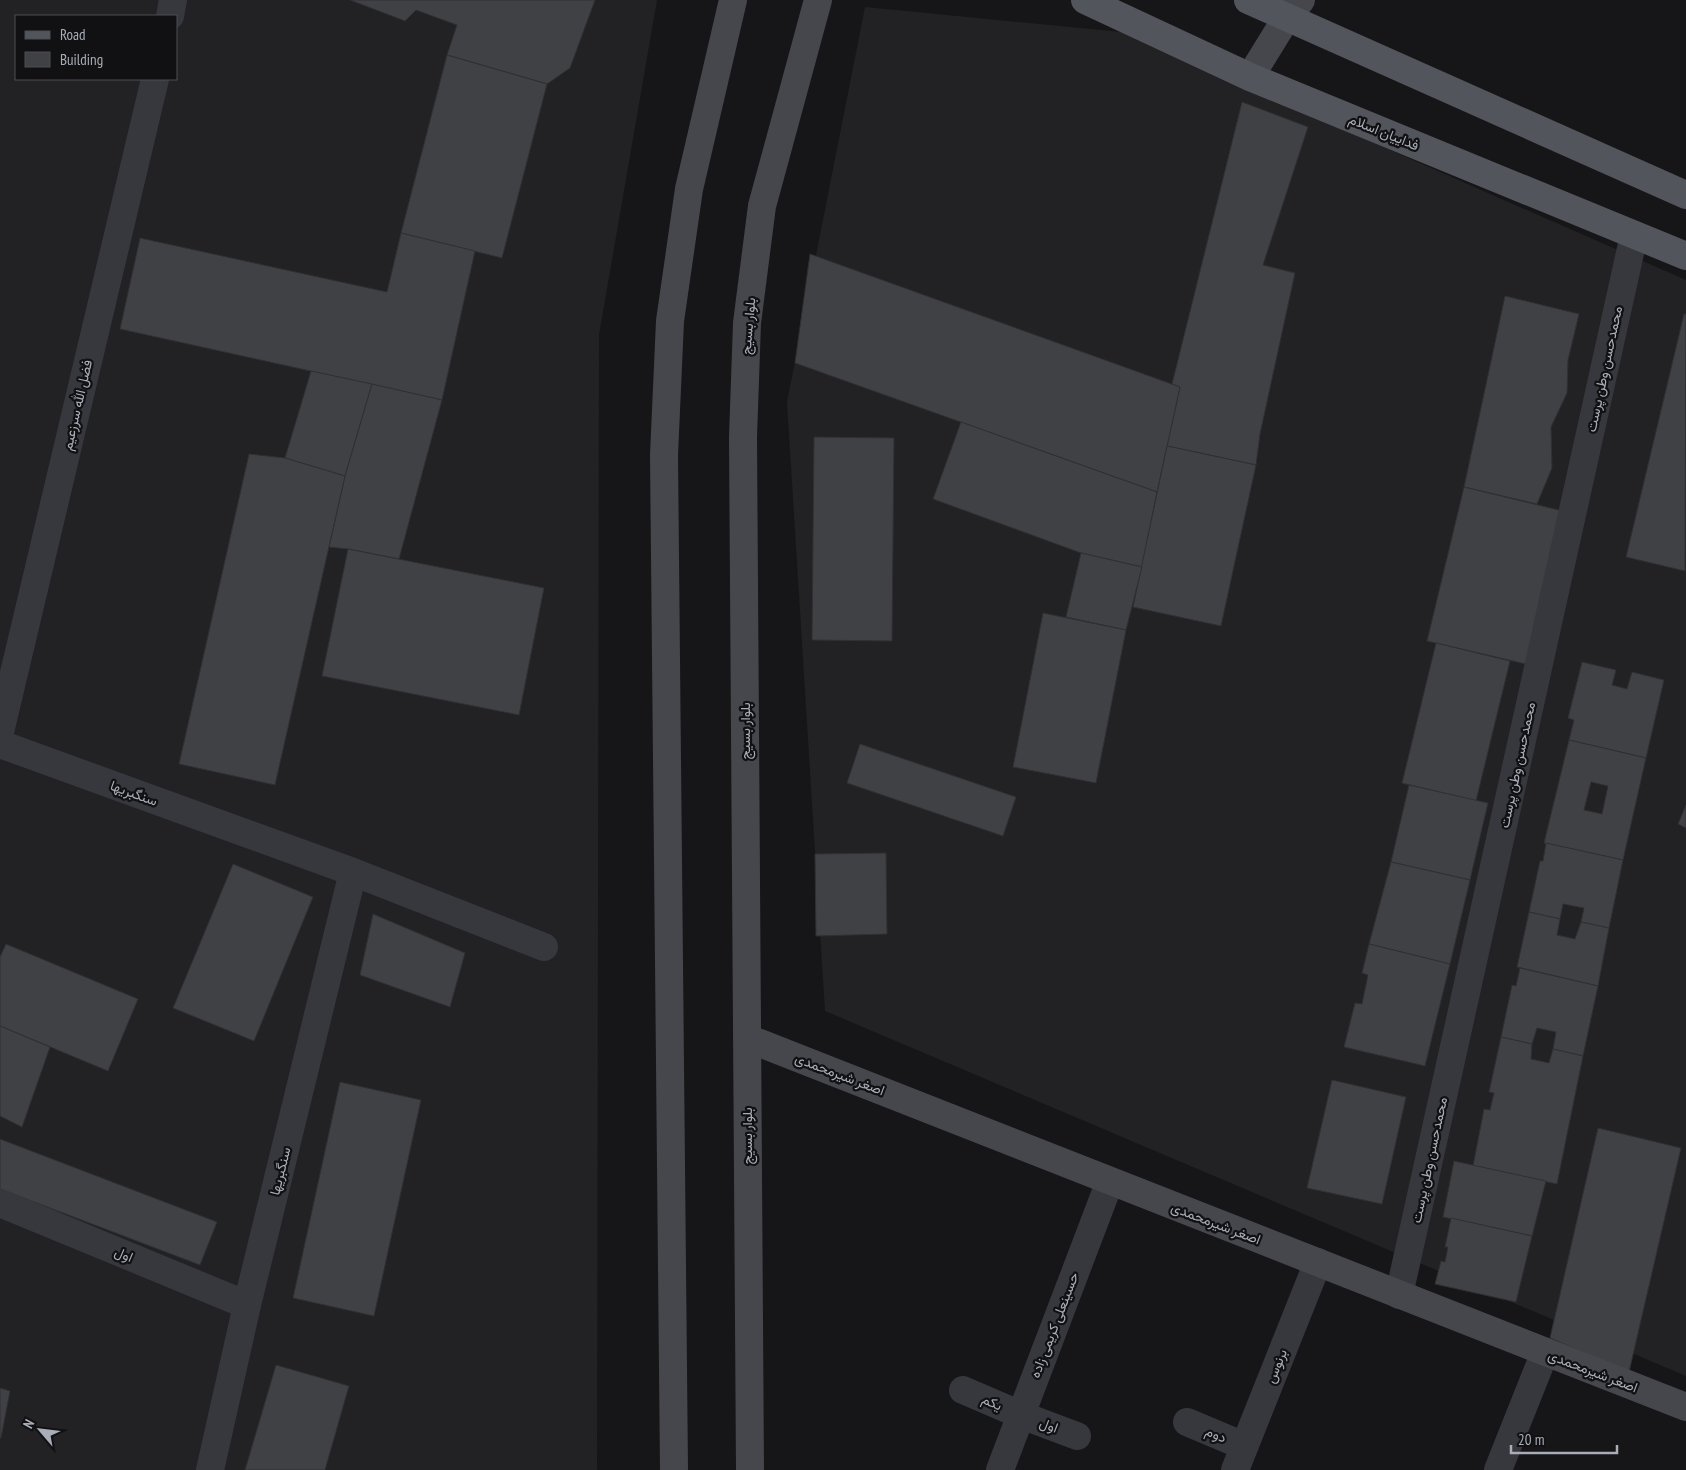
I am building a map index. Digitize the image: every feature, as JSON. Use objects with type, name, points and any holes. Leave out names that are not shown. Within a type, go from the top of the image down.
[{"type":"main road","points":[[674,1470],[665,436],[670,321],[689,189],[733,0]]},
{"type":"main road","name":"بلوار بسیج","points":[[750,1470],[743,447],[747,323],[762,206],[818,0]]},
{"type":"main road","name":"فداییان اسلام","points":[[1085,0],[1250,77],[1686,256]]},
{"type":"main road","points":[[1248,0],[1294,9],[1686,195]]},
{"type":"main road","points":[[1250,77],[1294,9]]},
{"type":"main road","name":"اصغر شیرمحمدی","points":[[747,1038],[1686,1407]]},
{"type":"street","points":[[170,15],[173,0]]},
{"type":"street","name":"فضل الله سرزعیم","points":[[0,732],[155,80]]},
{"type":"street","name":"محمدحسن وطن پرست","points":[[1399,1295],[1634,235]]},
{"type":"street","name":"سنگبریها","points":[[0,744],[353,872],[544,947]]},
{"type":"street","name":"سنگبریها","points":[[210,1470],[247,1306],[353,872]]},
{"type":"street","name":"حسینعلی کریمی زاده","points":[[1000,1470],[1110,1180]]},
{"type":"street","name":"اول","points":[[0,1203],[247,1306]]},
{"type":"street","name":"برنوس","points":[[1239,1458],[1318,1262]]},
{"type":"street","points":[[1498,1470],[1545,1352]]},
{"type":"street","name":"یکم","points":[[963,1390],[1020,1414]]},
{"type":"street","name":"اول","points":[[1020,1414],[1077,1436]]},
{"type":"street","name":"دوم","points":[[1188,1422],[1239,1458]]},
{"type":"shaded area","points":[[0,0],[657,0],[599,335],[597,1470],[0,1470]]},
{"type":"shaded area","points":[[865,7],[1122,32],[1686,280],[1686,1376],[825,1011],[787,402]]},
{"type":"building","points":[[350,0],[595,0],[570,68],[547,84],[447,55],[457,25],[416,10],[405,21]]},
{"type":"building","points":[[447,55],[547,84],[502,258],[401,233]]},
{"type":"building","points":[[1242,102],[1308,127],[1263,265],[1295,273],[1260,434],[1256,465],[1167,446],[1180,387],[1172,384]]},
{"type":"building","points":[[401,233],[475,251],[442,400],[120,329],[140,238],[387,292]]},
{"type":"building","points":[[810,254],[1180,387],[1157,492],[795,363]]},
{"type":"building","points":[[1505,296],[1579,314],[1568,360],[1567,393],[1551,427],[1552,468],[1537,504],[1464,487]]},
{"type":"building","points":[[1684,314],[1686,314],[1685,571],[1626,557]]},
{"type":"building","points":[[311,371],[372,384],[345,476],[285,458]]},
{"type":"building","points":[[372,384],[442,400],[399,559],[329,547],[345,476]]},
{"type":"building","points":[[961,422],[1157,492],[1142,567],[1081,553],[933,499]]},
{"type":"building","points":[[814,437],[894,438],[892,641],[812,640]]},
{"type":"building","points":[[1167,446],[1256,465],[1221,626],[1133,607]]},
{"type":"building","points":[[249,454],[285,458],[345,476],[275,785],[179,764]]},
{"type":"building","points":[[1464,487],[1567,512],[1530,665],[1427,641]]},
{"type":"building","points":[[348,549],[544,588],[519,715],[322,676]]},
{"type":"building","points":[[1081,553],[1142,567],[1126,630],[1066,617]]},
{"type":"building","points":[[1043,613],[1126,630],[1096,783],[1013,767]]},
{"type":"building","points":[[1436,643],[1510,661],[1476,801],[1402,783]]},
{"type":"building","points":[[1582,662],[1616,670],[1612,685],[1627,689],[1632,672],[1664,680],[1646,758],[1569,740],[1574,720],[1568,718]]},
{"type":"building","points":[[1569,740],[1646,758],[1623,860],[1544,843]],"holes":[[[1591,782],[1608,786],[1602,814],[1584,810]]]},
{"type":"building","points":[[860,744],[1016,797],[1003,836],[847,783]]},
{"type":"building","points":[[1409,785],[1488,803],[1470,880],[1391,862]]},
{"type":"building","points":[[1686,805],[1686,828],[1678,824]]},
{"type":"building","points":[[1546,843],[1623,860],[1609,928],[1581,922],[1584,908],[1563,904],[1560,919],[1529,912],[1540,861],[1543,861]]},
{"type":"building","points":[[886,853],[887,934],[816,936],[815,854]]},
{"type":"building","points":[[1391,862],[1470,880],[1450,964],[1369,944]]},
{"type":"building","points":[[233,864],[313,897],[254,1041],[173,1008]]},
{"type":"building","points":[[1529,912],[1560,919],[1557,935],[1575,939],[1581,922],[1609,928],[1598,986],[1517,967]]},
{"type":"building","points":[[373,914],[465,953],[450,1007],[360,975]]},
{"type":"building","points":[[6,944],[138,999],[108,1071],[0,1026],[0,957]]},
{"type":"building","points":[[1369,944],[1450,964],[1425,1066],[1344,1047],[1355,1003],[1362,1004],[1368,975],[1362,973]]},
{"type":"building","points":[[1520,968],[1598,986],[1583,1056],[1553,1049],[1556,1032],[1537,1028],[1532,1044],[1501,1037],[1512,985],[1516,986]]},
{"type":"building","points":[[0,1026],[50,1047],[22,1127],[0,1116]]},
{"type":"building","points":[[1501,1037],[1532,1044],[1531,1059],[1549,1063],[1553,1049],[1583,1056],[1557,1184],[1473,1166],[1484,1109],[1490,1110],[1494,1093],[1489,1092]]},
{"type":"building","points":[[1332,1080],[1406,1097],[1382,1204],[1307,1188]]},
{"type":"building","points":[[340,1082],[421,1100],[374,1316],[293,1298]]},
{"type":"building","points":[[1598,1128],[1681,1148],[1629,1372],[1550,1338]]},
{"type":"building","points":[[0,1139],[217,1222],[200,1265],[0,1189]]},
{"type":"building","points":[[1454,1161],[1546,1181],[1532,1236],[1443,1217]]},
{"type":"building","points":[[1451,1218],[1532,1236],[1516,1302],[1435,1284],[1441,1261],[1445,1262],[1448,1247],[1445,1247]]},
{"type":"building","points":[[276,1365],[349,1386],[325,1470],[245,1470]]},
{"type":"building","points":[[0,1388],[10,1391],[1,1438],[0,1438]]}]
